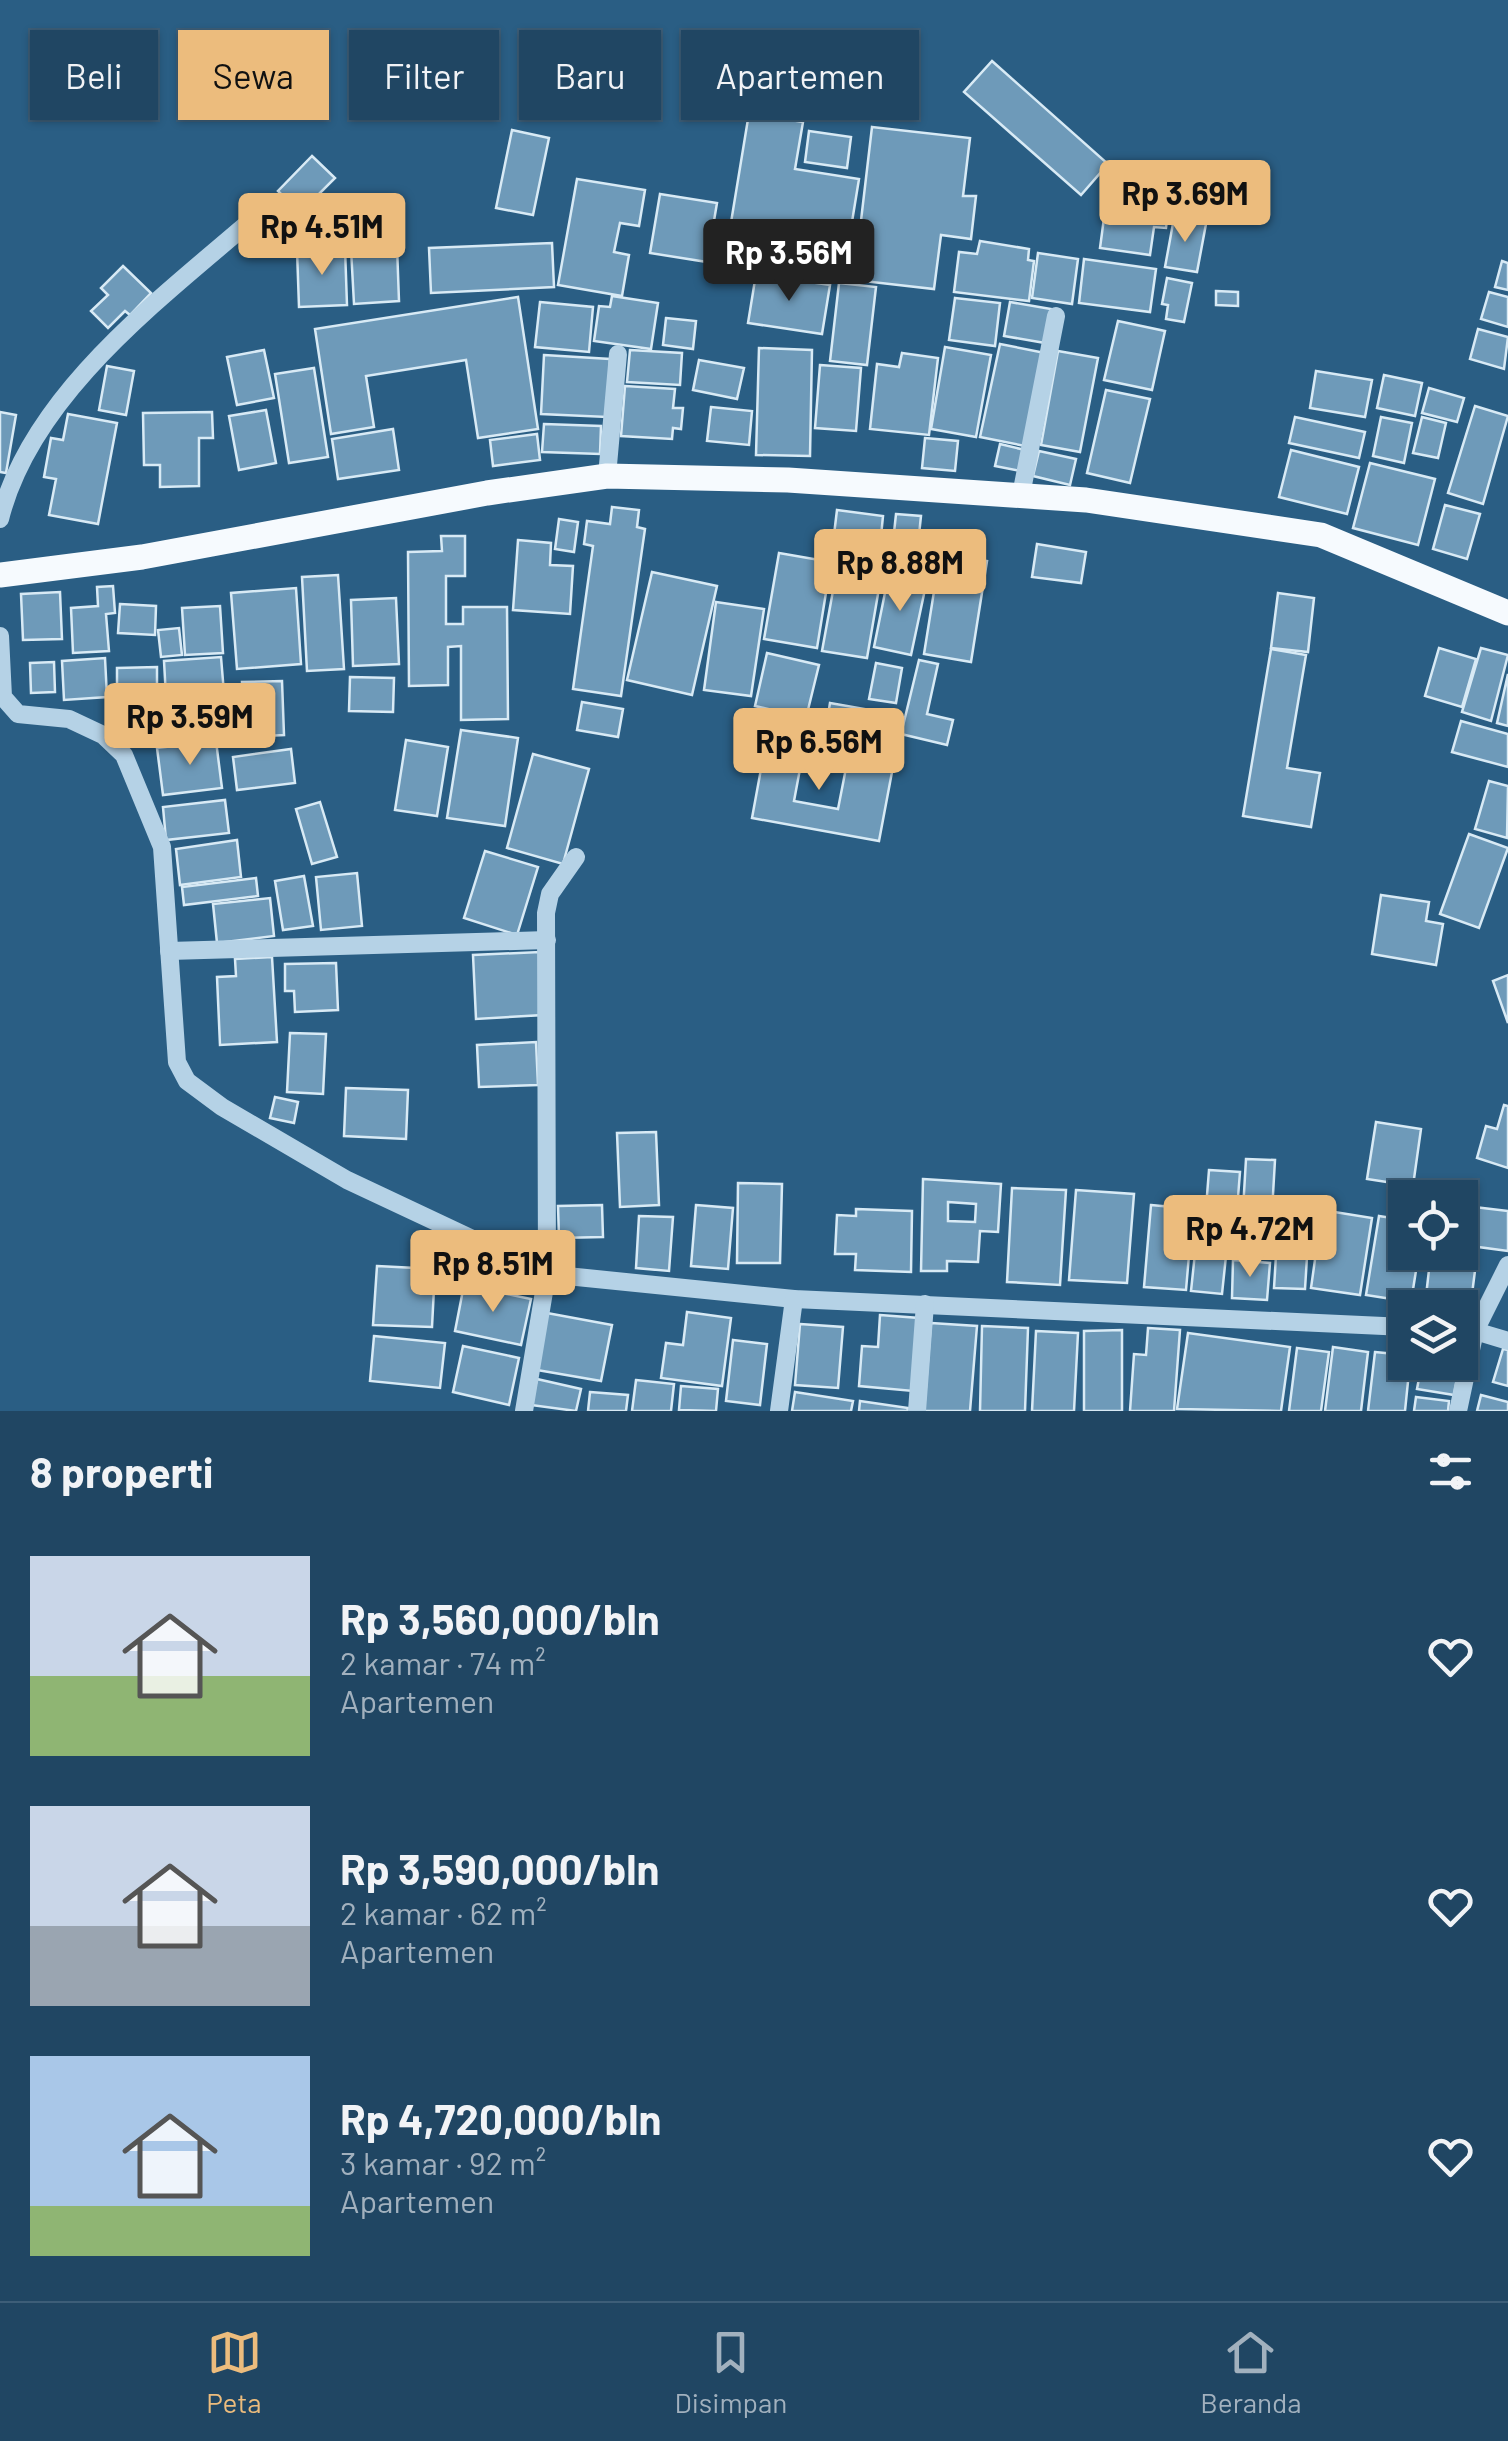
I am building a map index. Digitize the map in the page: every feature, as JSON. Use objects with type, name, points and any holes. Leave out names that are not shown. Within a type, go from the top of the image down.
[{"type":"main road","points":[[0,575],[142,557],[487,493],[607,476],[788,480],[1086,500],[1321,535],[1508,613]]},
{"type":"street","points":[[0,519],[5,498],[26,453],[82,374],[262,211]]},
{"type":"street","points":[[1020,495],[1056,316]]},
{"type":"street","points":[[607,476],[618,354]]},
{"type":"street","points":[[0,636],[2,697],[18,714],[69,719],[104,735],[124,755],[162,847],[177,1062],[187,1081],[347,1180],[547,1274],[794,1300],[1388,1327]]},
{"type":"street","points":[[524,1411],[547,1274],[550,894],[576,856]]},
{"type":"street","points":[[169,951],[547,940]]},
{"type":"street","points":[[1478,1314],[1508,1265]]},
{"type":"street","points":[[778,1411],[794,1300]]},
{"type":"street","points":[[916,1411],[925,1304]]},
{"type":"street","points":[[1478,1333],[1508,1341]]},
{"type":"street","points":[[1458,1411],[1462,1380]]},
{"type":"building","points":[[992,61],[1108,164],[1081,195],[964,92]]},
{"type":"building","points":[[748,120],[803,122],[795,169],[859,179],[843,277],[725,259]]},
{"type":"building","points":[[872,127],[970,138],[963,196],[976,196],[971,239],[941,235],[934,289],[854,280]]},
{"type":"building","points":[[512,130],[549,138],[533,215],[496,208]]},
{"type":"building","points":[[809,131],[851,137],[847,168],[805,162]]},
{"type":"building","points":[[312,156],[335,178],[300,213],[278,191]]},
{"type":"building","points":[[1110,173],[1172,181],[1166,228],[1154,227],[1150,255],[1100,248]]},
{"type":"building","points":[[577,179],[645,190],[639,226],[620,223],[614,252],[629,255],[622,296],[558,285]]},
{"type":"building","points":[[660,194],[717,203],[707,262],[650,253]]},
{"type":"building","points":[[1174,218],[1206,224],[1197,272],[1165,267]]},
{"type":"building","points":[[980,241],[1029,249],[1028,260],[1034,261],[1029,301],[954,292],[959,252],[977,254]]},
{"type":"building","points":[[552,243],[554,287],[431,293],[429,248]]},
{"type":"building","points":[[397,246],[399,301],[354,304],[351,249]]},
{"type":"building","points":[[345,248],[347,305],[299,307],[297,250]]},
{"type":"building","points":[[1038,253],[1078,259],[1072,304],[1032,298]]},
{"type":"building","points":[[1084,259],[1156,269],[1150,312],[1079,303]]},
{"type":"building","points":[[1502,261],[1508,263],[1508,290],[1495,287]]},
{"type":"building","points":[[123,266],[151,293],[130,315],[125,311],[108,328],[91,311],[108,295],[101,288]]},
{"type":"building","points":[[756,274],[830,285],[822,334],[748,323]]},
{"type":"building","points":[[1167,278],[1192,283],[1184,322],[1166,319],[1168,305],[1162,304]]},
{"type":"building","points":[[839,283],[876,287],[867,365],[830,361]]},
{"type":"building","points":[[1216,291],[1238,292],[1238,306],[1216,305]]},
{"type":"building","points":[[1489,292],[1508,297],[1508,327],[1481,319]]},
{"type":"building","points":[[612,296],[658,303],[651,349],[594,341],[599,306],[610,307]]},
{"type":"building","points":[[518,297],[538,429],[478,438],[466,360],[366,376],[374,427],[331,434],[315,329]]},
{"type":"building","points":[[955,298],[1000,303],[995,346],[949,340]]},
{"type":"building","points":[[540,302],[593,307],[589,352],[535,347]]},
{"type":"building","points":[[1010,302],[1051,309],[1045,343],[1004,336]]},
{"type":"building","points":[[666,318],[696,321],[693,349],[663,345]]},
{"type":"building","points":[[1118,321],[1165,331],[1152,390],[1104,380]]},
{"type":"building","points":[[1478,329],[1508,337],[1504,369],[1470,359]]},
{"type":"building","points":[[1000,344],[1045,353],[1025,446],[980,437]]},
{"type":"building","points":[[945,347],[991,355],[976,437],[931,429]]},
{"type":"building","points":[[759,348],[812,350],[810,456],[756,455]]},
{"type":"building","points":[[264,350],[274,398],[237,405],[227,357]]},
{"type":"building","points":[[630,350],[682,353],[680,385],[627,382]]},
{"type":"building","points":[[1058,351],[1098,358],[1080,452],[1041,445]]},
{"type":"building","points":[[902,353],[938,358],[929,435],[870,429],[877,364],[899,367]]},
{"type":"building","points":[[544,355],[610,359],[607,417],[541,414]]},
{"type":"building","points":[[699,360],[744,368],[737,399],[693,390]]},
{"type":"building","points":[[820,365],[861,368],[856,431],[815,428]]},
{"type":"building","points":[[107,366],[134,371],[126,415],[99,410]]},
{"type":"building","points":[[314,368],[328,457],[289,463],[275,374]]},
{"type":"building","points":[[1316,371],[1372,380],[1365,417],[1310,408]]},
{"type":"building","points":[[1384,375],[1422,383],[1415,416],[1377,408]]},
{"type":"building","points":[[625,386],[675,389],[673,408],[683,408],[681,429],[673,428],[672,439],[621,436]]},
{"type":"building","points":[[1429,388],[1464,398],[1457,422],[1422,413]]},
{"type":"building","points":[[1106,390],[1150,399],[1130,483],[1087,473]]},
{"type":"building","points":[[1475,406],[1508,416],[1483,504],[1448,493]]},
{"type":"building","points":[[711,407],[752,411],[749,445],[707,441]]},
{"type":"building","points":[[266,410],[276,463],[239,470],[229,416]]},
{"type":"building","points":[[0,412],[16,415],[6,473],[0,472]]},
{"type":"building","points":[[212,412],[213,438],[199,438],[199,486],[160,487],[160,465],[144,465],[143,413]]},
{"type":"building","points":[[68,414],[117,423],[98,524],[49,515],[56,479],[44,477],[51,438],[63,440]]},
{"type":"building","points":[[1295,417],[1365,432],[1359,458],[1289,443]]},
{"type":"building","points":[[1381,417],[1412,423],[1404,463],[1373,456]]},
{"type":"building","points":[[1422,417],[1446,423],[1438,458],[1413,453]]},
{"type":"building","points":[[544,424],[601,426],[600,454],[542,452]]},
{"type":"building","points":[[393,429],[399,470],[338,479],[332,439]]},
{"type":"building","points":[[537,434],[540,460],[493,466],[490,440]]},
{"type":"building","points":[[925,438],[958,441],[955,471],[922,468]]},
{"type":"building","points":[[1000,444],[1025,450],[1020,471],[995,466]]},
{"type":"building","points":[[1291,450],[1359,467],[1347,514],[1279,497]]},
{"type":"building","points":[[1039,451],[1076,459],[1070,485],[1033,476]]},
{"type":"building","points":[[1370,463],[1435,479],[1418,545],[1353,528]]},
{"type":"building","points":[[1445,505],[1480,514],[1467,559],[1433,549]]},
{"type":"building","points":[[612,507],[639,510],[637,527],[645,529],[621,696],[573,689],[593,546],[584,544],[587,521],[610,524]]},
{"type":"building","points":[[837,510],[883,516],[879,556],[832,551]]},
{"type":"building","points":[[896,514],[921,516],[917,554],[892,551]]},
{"type":"building","points":[[559,519],[578,522],[574,552],[555,549]]},
{"type":"building","points":[[441,536],[465,536],[465,576],[446,576],[446,624],[463,624],[463,607],[507,607],[508,719],[461,720],[461,646],[448,647],[448,685],[409,686],[408,552],[442,551]]},
{"type":"building","points":[[518,540],[551,543],[550,565],[573,566],[570,614],[513,610]]},
{"type":"building","points":[[1037,544],[1086,552],[1081,583],[1032,577]]},
{"type":"building","points":[[779,553],[831,562],[817,648],[764,639]]},
{"type":"building","points":[[940,554],[987,561],[971,662],[924,654]]},
{"type":"building","points":[[839,558],[883,565],[867,658],[822,651]]},
{"type":"building","points":[[652,572],[717,586],[692,695],[627,680]]},
{"type":"building","points":[[889,573],[927,580],[911,655],[874,647]]},
{"type":"building","points":[[338,575],[344,669],[307,671],[302,577]]},
{"type":"building","points":[[113,586],[115,613],[106,614],[109,651],[73,653],[71,608],[98,606],[97,587]]},
{"type":"building","points":[[296,588],[301,664],[237,669],[231,593]]},
{"type":"building","points":[[60,592],[62,639],[23,640],[21,594]]},
{"type":"building","points":[[1278,593],[1314,598],[1308,652],[1271,648]]},
{"type":"building","points":[[396,598],[399,664],[353,666],[351,600]]},
{"type":"building","points":[[716,602],[764,609],[751,696],[704,690]]},
{"type":"building","points":[[120,604],[156,606],[155,635],[118,633]]},
{"type":"building","points":[[220,606],[223,653],[185,655],[182,608]]},
{"type":"building","points":[[179,628],[182,655],[161,657],[158,630]]},
{"type":"building","points":[[1439,648],[1476,659],[1462,707],[1425,696]]},
{"type":"building","points":[[1481,648],[1508,655],[1491,721],[1462,712]]},
{"type":"building","points":[[1271,649],[1306,655],[1287,768],[1320,773],[1311,827],[1243,816]]},
{"type":"building","points":[[767,653],[819,665],[806,718],[755,706]]},
{"type":"building","points":[[221,657],[224,693],[166,697],[164,661]]},
{"type":"building","points":[[105,658],[107,697],[64,700],[62,661]]},
{"type":"building","points":[[919,660],[938,664],[927,714],[953,720],[947,745],[901,734]]},
{"type":"building","points":[[54,662],[55,692],[31,693],[30,663]]},
{"type":"building","points":[[876,663],[902,668],[896,703],[869,699]]},
{"type":"building","points":[[157,667],[157,701],[117,701],[117,668]]},
{"type":"building","points":[[1508,674],[1508,726],[1497,723]]},
{"type":"building","points":[[350,677],[394,678],[393,712],[349,711]]},
{"type":"building","points":[[282,681],[284,735],[243,737],[242,682]]},
{"type":"building","points":[[230,699],[234,732],[197,736],[193,703]]},
{"type":"building","points":[[582,702],[623,709],[618,737],[577,730]]},
{"type":"building","points":[[830,703],[887,713],[880,749],[824,739]]},
{"type":"building","points":[[186,704],[188,738],[139,742],[136,708]]},
{"type":"building","points":[[1461,721],[1508,734],[1508,767],[1452,752]]},
{"type":"building","points":[[461,730],[518,738],[505,826],[447,818]]},
{"type":"building","points":[[768,731],[806,737],[794,801],[838,809],[847,763],[892,772],[879,841],[752,818]]},
{"type":"building","points":[[406,740],[448,747],[437,816],[395,810]]},
{"type":"building","points":[[216,741],[222,788],[163,795],[157,748]]},
{"type":"building","points":[[291,749],[295,783],[237,790],[233,757]]},
{"type":"building","points":[[533,754],[589,769],[563,864],[507,848]]},
{"type":"building","points":[[1489,781],[1508,786],[1507,838],[1475,829]]},
{"type":"building","points":[[225,800],[229,833],[166,840],[163,807]]},
{"type":"building","points":[[320,802],[337,857],[312,864],[296,809]]},
{"type":"building","points":[[1469,834],[1508,848],[1479,928],[1440,914]]},
{"type":"building","points":[[237,840],[241,877],[180,885],[176,849]]},
{"type":"building","points":[[485,851],[538,867],[517,935],[464,918]]},
{"type":"building","points":[[357,873],[362,926],[321,930],[316,877]]},
{"type":"building","points":[[304,876],[313,926],[283,930],[275,881]]},
{"type":"building","points":[[256,878],[258,896],[184,905],[182,887]]},
{"type":"building","points":[[1381,895],[1429,902],[1426,921],[1443,924],[1436,965],[1372,954]]},
{"type":"building","points":[[270,898],[274,936],[217,943],[213,904]]},
{"type":"building","points":[[540,952],[543,1015],[476,1019],[473,955]]},
{"type":"building","points":[[272,957],[277,1042],[220,1045],[217,977],[236,976],[235,959]]},
{"type":"building","points":[[336,963],[338,1010],[295,1012],[294,991],[285,991],[285,964]]},
{"type":"building","points":[[1508,975],[1508,1023],[1493,981]]},
{"type":"building","points":[[290,1033],[326,1034],[323,1094],[287,1092]]},
{"type":"building","points":[[536,1042],[538,1085],[479,1087],[477,1045]]},
{"type":"building","points":[[346,1088],[408,1090],[406,1139],[344,1136]]},
{"type":"building","points":[[275,1097],[298,1102],[294,1123],[270,1118]]},
{"type":"building","points":[[1504,1105],[1508,1106],[1508,1168],[1477,1158],[1486,1126],[1497,1129]]},
{"type":"building","points":[[1376,1122],[1421,1129],[1414,1180],[1367,1179]]},
{"type":"building","points":[[656,1132],[659,1205],[620,1207],[617,1133]]},
{"type":"building","points":[[1246,1159],[1275,1160],[1272,1212],[1243,1210]]},
{"type":"building","points":[[1209,1170],[1240,1172],[1237,1210],[1206,1208]]},
{"type":"building","points":[[923,1179],[1001,1184],[998,1232],[980,1231],[978,1262],[947,1261],[947,1271],[921,1271]],"holes":[[[948,1202],[976,1204],[975,1222],[948,1221]]]},
{"type":"building","points":[[738,1183],[782,1184],[780,1263],[737,1263]]},
{"type":"building","points":[[1012,1188],[1066,1190],[1060,1285],[1007,1282]]},
{"type":"building","points":[[1076,1190],[1134,1194],[1127,1283],[1069,1280]]},
{"type":"building","points":[[602,1205],[603,1237],[559,1238],[558,1206]]},
{"type":"building","points":[[696,1205],[733,1208],[728,1269],[691,1266]]},
{"type":"building","points":[[1151,1205],[1193,1209],[1186,1290],[1144,1287]]},
{"type":"building","points":[[1478,1207],[1508,1211],[1508,1251],[1478,1247]]},
{"type":"building","points":[[856,1209],[912,1211],[911,1272],[855,1270],[856,1254],[835,1254],[837,1215],[856,1216]]},
{"type":"building","points":[[1322,1210],[1372,1218],[1360,1295],[1311,1288]]},
{"type":"building","points":[[1203,1213],[1269,1220],[1265,1257],[1199,1250]]},
{"type":"building","points":[[639,1216],[673,1217],[669,1271],[636,1268]]},
{"type":"building","points":[[1379,1216],[1388,1217],[1388,1270],[1416,1270],[1413,1290],[1388,1290],[1388,1298],[1366,1295]]},
{"type":"building","points":[[1278,1223],[1309,1225],[1305,1289],[1274,1288]]},
{"type":"building","points":[[1195,1253],[1226,1256],[1222,1294],[1191,1291]]},
{"type":"building","points":[[1233,1260],[1270,1263],[1267,1300],[1232,1298]]},
{"type":"building","points":[[377,1266],[435,1269],[432,1327],[373,1325]]},
{"type":"building","points":[[1429,1270],[1475,1270],[1473,1290],[1427,1290]]},
{"type":"building","points":[[464,1285],[531,1299],[521,1345],[455,1331]]},
{"type":"building","points":[[687,1312],[731,1318],[722,1386],[661,1378],[666,1343],[683,1345]]},
{"type":"building","points":[[547,1313],[612,1325],[601,1381],[537,1370]]},
{"type":"building","points":[[880,1315],[919,1318],[913,1391],[859,1386],[862,1346],[878,1347]]},
{"type":"building","points":[[931,1323],[977,1326],[970,1411],[924,1411]]},
{"type":"building","points":[[800,1324],[843,1327],[838,1388],[795,1385]]},
{"type":"building","points":[[982,1326],[1028,1328],[1025,1411],[980,1411]]},
{"type":"building","points":[[1148,1328],[1180,1330],[1174,1411],[1130,1411],[1134,1354],[1146,1355]]},
{"type":"building","points":[[1122,1330],[1122,1411],[1084,1411],[1084,1331]]},
{"type":"building","points":[[1036,1331],[1078,1333],[1074,1411],[1032,1411]]},
{"type":"building","points":[[1188,1333],[1290,1347],[1281,1411],[1177,1409]]},
{"type":"building","points":[[374,1336],[445,1343],[440,1388],[370,1381]]},
{"type":"building","points":[[733,1340],[767,1344],[760,1405],[726,1401]]},
{"type":"building","points":[[463,1346],[519,1358],[509,1405],[453,1392]]},
{"type":"building","points":[[1333,1347],[1368,1352],[1361,1411],[1325,1411]]},
{"type":"building","points":[[1297,1348],[1329,1352],[1321,1411],[1289,1411]]},
{"type":"building","points":[[1503,1349],[1508,1350],[1508,1386],[1493,1382]]},
{"type":"building","points":[[1375,1352],[1388,1353],[1388,1380],[1408,1380],[1405,1411],[1368,1411]]},
{"type":"building","points":[[537,1379],[581,1389],[576,1411],[531,1405]]},
{"type":"building","points":[[636,1380],[674,1384],[671,1411],[632,1411]]},
{"type":"building","points":[[1419,1380],[1457,1380],[1454,1395],[1417,1389]]},
{"type":"building","points":[[681,1386],[718,1389],[716,1411],[679,1410]]},
{"type":"building","points":[[590,1392],[628,1395],[626,1411],[588,1411]]},
{"type":"building","points":[[795,1392],[853,1401],[851,1411],[792,1411]]},
{"type":"building","points":[[1481,1395],[1508,1402],[1508,1411],[1477,1411]]},
{"type":"building","points":[[1416,1397],[1449,1401],[1448,1411],[1414,1411]]},
{"type":"building","points":[[860,1401],[908,1408],[859,1411]]}]
